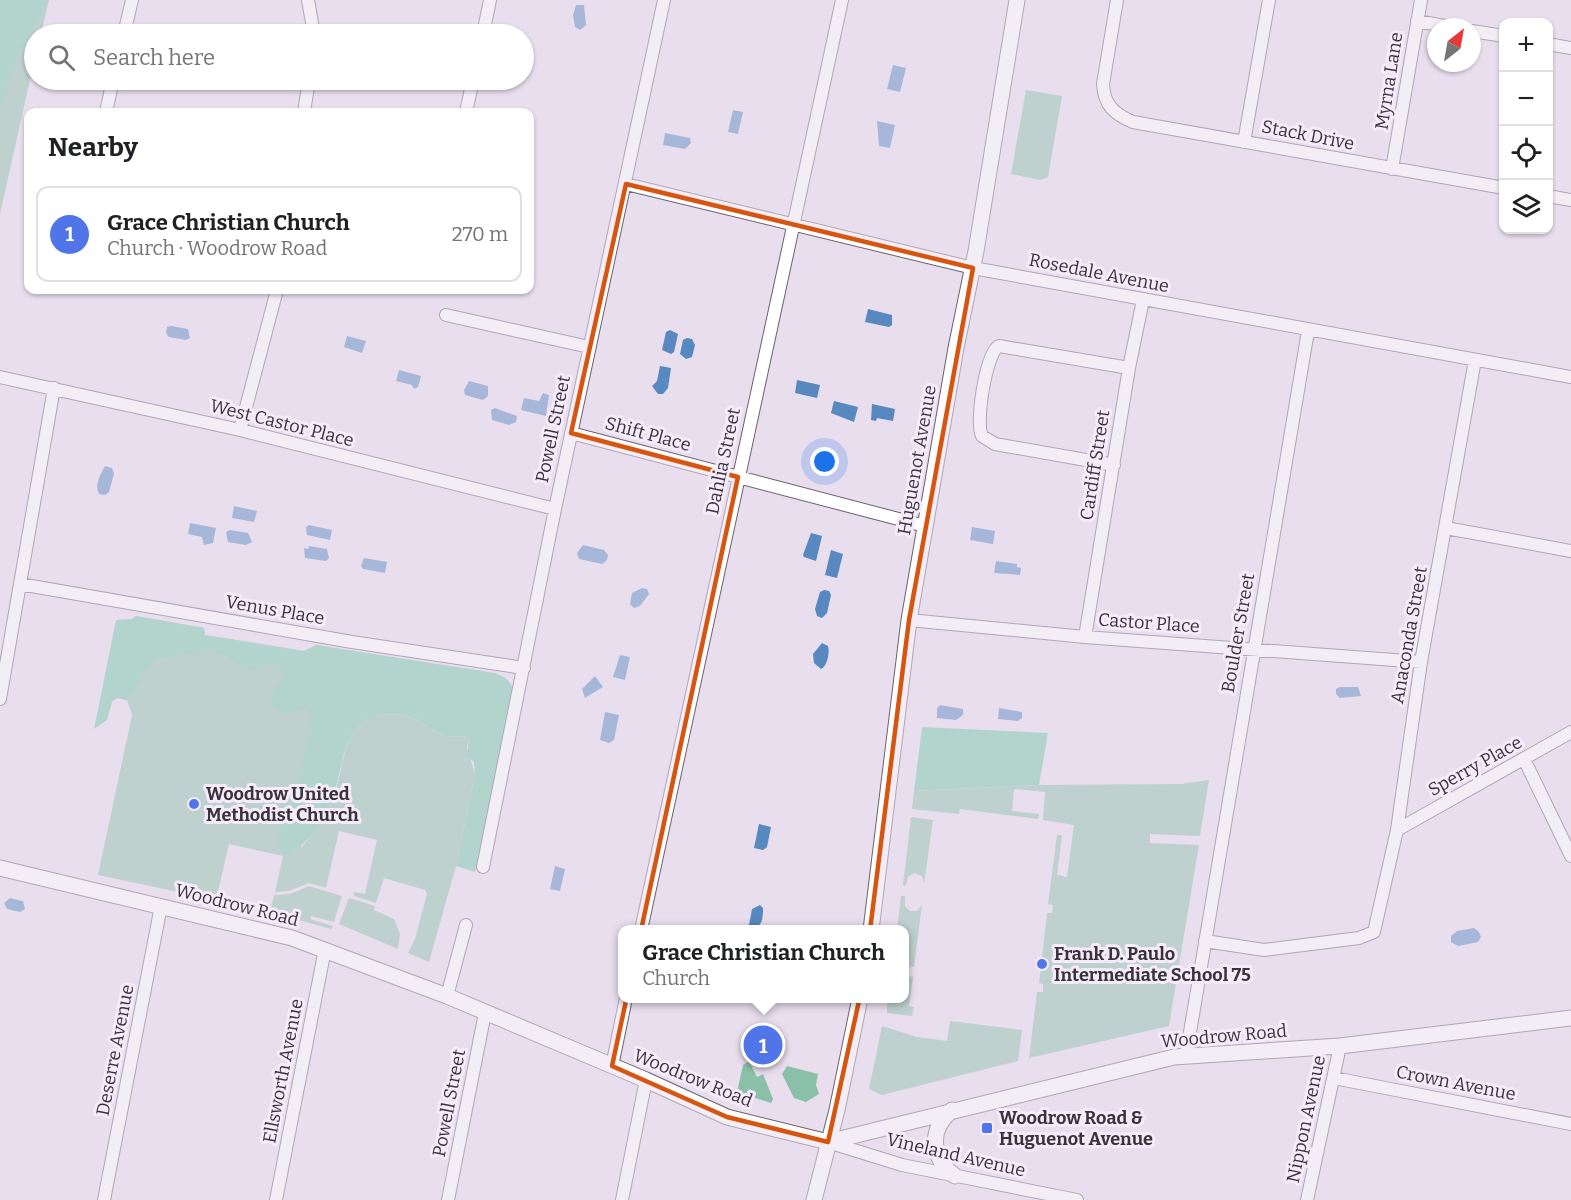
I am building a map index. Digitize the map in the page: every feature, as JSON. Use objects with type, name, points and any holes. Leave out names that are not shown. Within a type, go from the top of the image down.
[{"type":"street","points":[[126,24],[132,0]]},
{"type":"street","points":[[308,0],[312,24]]},
{"type":"street","points":[[485,24],[490,0]]},
{"type":"street","name":"Powell Street","points":[[483,867],[571,433],[664,0]]},
{"type":"street","name":"Dahlia Street","points":[[642,925],[842,0]]},
{"type":"street","name":"Huguenot Avenue","points":[[872,925],[909,620],[973,268],[1017,0]]},
{"type":"street","name":"Stack Drive","points":[[1117,0],[1103,84],[1104,97],[1120,117],[1133,122],[1499,187]]},
{"type":"street","points":[[1244,142],[1269,0]]},
{"type":"street","name":"Myrna Lane","points":[[1392,169],[1421,0]]},
{"type":"street","points":[[1417,21],[1427,23]]},
{"type":"street","points":[[1481,32],[1499,35]]},
{"type":"street","points":[[1553,45],[1571,48]]},
{"type":"street","points":[[107,108],[111,90]]},
{"type":"street","points":[[305,108],[307,90]]},
{"type":"street","points":[[467,108],[472,90]]},
{"type":"street","name":"Rosedale Avenue","points":[[626,184],[973,268],[1308,331],[1571,377]]},
{"type":"street","points":[[1553,197],[1571,200]]},
{"type":"street","points":[[240,430],[276,294]]},
{"type":"street","name":"Cardiff Street","points":[[1085,637],[1129,368],[1143,300]]},
{"type":"street","points":[[446,315],[589,347]]},
{"type":"street","name":"Boulder Street","points":[[1186,1056],[1308,331]]},
{"type":"street","points":[[1114,465],[995,444],[982,436],[978,424],[990,355],[999,346],[1129,368]]},
{"type":"street","name":"Anaconda Street","points":[[1204,941],[1264,950],[1359,939],[1374,932],[1397,830],[1421,662],[1474,360]]},
{"type":"street","name":"West Castor Place","points":[[0,377],[240,430],[555,510]]},
{"type":"street","points":[[0,699],[54,388]]},
{"type":"street","name":"Shift Place","points":[[571,433],[925,526]]},
{"type":"street","points":[[1446,528],[1571,551]]},
{"type":"street","name":"Venus Place","points":[[20,584],[352,642],[524,668]]},
{"type":"street","name":"Castor Place","points":[[909,620],[1085,637],[1421,662]]},
{"type":"street","name":"Sperry Place","points":[[1397,830],[1571,732]]},
{"type":"street","points":[[1524,759],[1571,856]]},
{"type":"street","name":"Woodrow Road","points":[[0,868],[252,928],[325,949],[447,996],[646,1080],[727,1117],[828,1142],[952,1110],[1186,1056],[1340,1046],[1571,1018]]},
{"type":"street","name":"Deserre Avenue","points":[[104,1200],[161,906]]},
{"type":"street","points":[[447,996],[466,925]]},
{"type":"street","name":"Ellsworth Avenue","points":[[276,1200],[325,949]]},
{"type":"street","points":[[612,1066],[625,1003]]},
{"type":"street","points":[[814,1200],[859,1003]]},
{"type":"street","name":"Powell Street","points":[[448,1200],[485,1012]]},
{"type":"street","name":"Nippon Avenue","points":[[1307,1200],[1340,1046]]},
{"type":"street","name":"Crown Avenue","points":[[1334,1078],[1571,1124]]},
{"type":"street","points":[[622,1200],[646,1080]]},
{"type":"street","points":[[952,1110],[939,1124],[934,1145],[939,1160],[955,1176]]},
{"type":"street","name":"Vineland Avenue","points":[[828,1142],[902,1165],[1077,1200]]},
{"type":"highlighted area","points":[[626,184],[973,268],[909,620],[864,978],[828,1142],[727,1117],[612,1066],[738,477],[571,433]]},
{"type":"green space","points":[[0,0],[49,0],[43,24],[24,24],[24,90],[28,90],[0,214]]},
{"type":"green space","points":[[0,0],[49,0],[35,24],[24,24],[24,44],[14,62],[0,108]]},
{"type":"green space","points":[[1026,90],[1062,96],[1048,177],[1040,180],[1011,174]]},
{"type":"green space","points":[[136,616],[204,628],[205,635],[304,651],[316,645],[331,647],[301,848],[327,812],[338,783],[350,738],[357,727],[367,719],[381,715],[407,716],[442,735],[469,738],[467,748],[475,774],[456,866],[429,962],[408,953],[415,939],[427,894],[425,890],[384,878],[376,903],[354,896],[354,892],[365,894],[377,840],[339,831],[326,888],[309,883],[289,891],[275,892],[283,856],[229,844],[216,900],[98,875],[132,715],[127,700],[117,698],[116,620],[132,619]]},
{"type":"green space","points":[[136,616],[204,628],[205,635],[304,651],[316,645],[495,673],[505,678],[512,686],[513,694],[475,872],[456,866],[475,774],[474,762],[467,756],[469,738],[442,735],[418,720],[401,715],[382,715],[368,719],[358,726],[345,750],[327,814],[309,839],[284,856],[277,843],[280,828],[294,802],[311,719],[310,712],[305,709],[287,713],[273,708],[272,697],[283,674],[281,668],[274,664],[252,670],[243,668],[224,655],[210,651],[156,659],[127,700],[117,698],[112,702],[107,720],[94,729],[116,620],[132,619]]},
{"type":"green space","points":[[922,727],[1048,733],[1039,785],[914,791]]},
{"type":"green space","points":[[1209,780],[1200,836],[1150,834],[1150,843],[1199,845],[1169,1026],[1029,1058],[1037,992],[1043,992],[1043,984],[1039,983],[1047,913],[1052,913],[1053,905],[1048,904],[1057,835],[1062,835],[1057,875],[1067,877],[1074,825],[1043,820],[1045,792],[1014,789],[1012,811],[1039,814],[1038,819],[960,809],[959,814],[912,809],[914,791],[1039,785],[1181,784]]},
{"type":"green space","points":[[911,817],[933,820],[924,884],[922,876],[914,873],[908,877],[906,886],[903,885]]},
{"type":"green space","points":[[309,886],[342,896],[334,922],[311,916],[310,919],[333,926],[331,929],[270,912],[274,895],[290,894]]},
{"type":"green space","points":[[901,896],[905,896],[905,906],[910,911],[917,911],[922,905],[914,967],[909,966],[909,925],[897,925]]},
{"type":"green space","points":[[349,898],[375,906],[374,910],[394,919],[400,934],[398,949],[339,924]]},
{"type":"green space","points":[[909,977],[913,977],[909,1006],[914,1007],[912,1016],[887,1013],[887,1003],[909,1003]]},
{"type":"green space","points":[[950,1021],[1022,1030],[1018,1061],[882,1095],[869,1089],[882,1026],[917,1037],[947,1041]]},
{"type":"green space","points":[[749,1061],[757,1077],[763,1074],[773,1099],[771,1103],[737,1092],[743,1065]]},
{"type":"green space","points":[[787,1066],[818,1074],[816,1085],[819,1094],[806,1102],[794,1098],[782,1074]]},
{"type":"water","points":[[576,5],[584,5],[586,25],[580,30],[575,27],[573,15]]},
{"type":"water","points":[[893,65],[906,68],[900,92],[887,89]]},
{"type":"water","points":[[733,110],[743,112],[738,134],[728,132]]},
{"type":"water","points":[[877,121],[895,125],[890,148],[879,146]]},
{"type":"water","points":[[665,133],[690,138],[691,143],[685,149],[663,145]]},
{"type":"water","points":[[868,309],[892,315],[892,325],[889,327],[865,322]]},
{"type":"water","points":[[167,327],[188,329],[190,338],[186,340],[169,337],[166,333]]},
{"type":"water","points":[[670,330],[678,334],[674,352],[671,354],[662,350],[666,332]]},
{"type":"water","points":[[347,336],[366,341],[362,353],[344,347]]},
{"type":"water","points":[[692,339],[695,345],[692,357],[686,359],[680,354],[683,340]]},
{"type":"water","points":[[660,366],[671,368],[668,388],[663,394],[658,394],[652,386],[657,381]]},
{"type":"water","points":[[399,370],[421,376],[418,387],[414,389],[412,385],[396,381]]},
{"type":"water","points":[[797,380],[820,385],[817,398],[795,393]]},
{"type":"water","points":[[469,381],[488,386],[488,396],[483,400],[465,395],[464,390]]},
{"type":"water","points":[[543,393],[549,395],[546,416],[521,410],[524,398],[539,401]]},
{"type":"water","points":[[834,401],[858,407],[854,422],[831,413]]},
{"type":"water","points":[[872,404],[895,409],[893,421],[877,418],[876,421],[871,420]]},
{"type":"water","points":[[495,408],[517,416],[516,422],[509,425],[492,420],[491,410]]},
{"type":"water","points":[[105,466],[112,468],[114,474],[109,492],[105,495],[99,494],[97,487]]},
{"type":"water","points":[[234,506],[257,511],[254,522],[232,518]]},
{"type":"water","points":[[190,523],[216,528],[213,543],[204,545],[202,537],[188,534]]},
{"type":"water","points":[[309,525],[332,530],[330,540],[307,535],[306,527]]},
{"type":"water","points":[[972,527],[995,531],[993,544],[970,540]]},
{"type":"water","points":[[230,530],[248,533],[252,542],[246,545],[228,542],[226,532]]},
{"type":"water","points":[[811,533],[822,536],[816,561],[803,555]]},
{"type":"water","points":[[583,545],[604,550],[608,555],[607,560],[602,564],[579,559],[577,553]]},
{"type":"water","points":[[309,546],[327,549],[329,558],[326,561],[305,558],[304,548],[308,549]]},
{"type":"water","points":[[831,550],[843,554],[837,578],[825,575]]},
{"type":"water","points":[[364,558],[387,562],[385,573],[363,569],[361,566]]},
{"type":"water","points":[[996,561],[1017,564],[1017,567],[1021,568],[1020,575],[994,573]]},
{"type":"water","points":[[642,588],[647,589],[649,594],[640,606],[634,608],[630,604],[632,593]]},
{"type":"water","points":[[829,591],[831,595],[827,613],[822,618],[817,616],[815,609],[820,592]]},
{"type":"water","points":[[822,643],[828,646],[829,652],[826,663],[821,669],[814,663],[813,654]]},
{"type":"water","points":[[620,655],[630,657],[625,680],[613,677]]},
{"type":"water","points":[[595,676],[603,687],[585,698],[582,689]]},
{"type":"water","points":[[1358,687],[1361,696],[1340,698],[1336,694],[1336,689]]},
{"type":"water","points":[[940,705],[963,709],[963,715],[956,720],[937,718],[937,708]]},
{"type":"water","points":[[999,708],[1022,712],[1022,718],[1018,721],[998,719]]},
{"type":"water","points":[[605,712],[619,715],[614,740],[609,743],[600,740]]},
{"type":"water","points":[[759,824],[771,827],[767,847],[763,850],[754,848]]},
{"type":"water","points":[[555,866],[565,869],[560,891],[550,889]]},
{"type":"water","points":[[10,898],[23,901],[25,909],[20,912],[7,909],[4,903]]},
{"type":"water","points":[[760,905],[763,908],[762,921],[759,925],[749,925],[752,909]]},
{"type":"water","points":[[1474,928],[1481,937],[1478,942],[1458,946],[1451,942],[1451,936],[1457,931]]},
{"type":"place","name":"Woodrow United Methodist Church","points":[[194,804]]},
{"type":"place","name":"Frank D. Paulo Intermediate School 75","points":[[1042,964]]},
{"type":"place","name":"Grace Christian Church","points":[[763,1045]]},
{"type":"place","name":"Woodrow Road & Huguenot Avenue","points":[[987,1128]]}]
